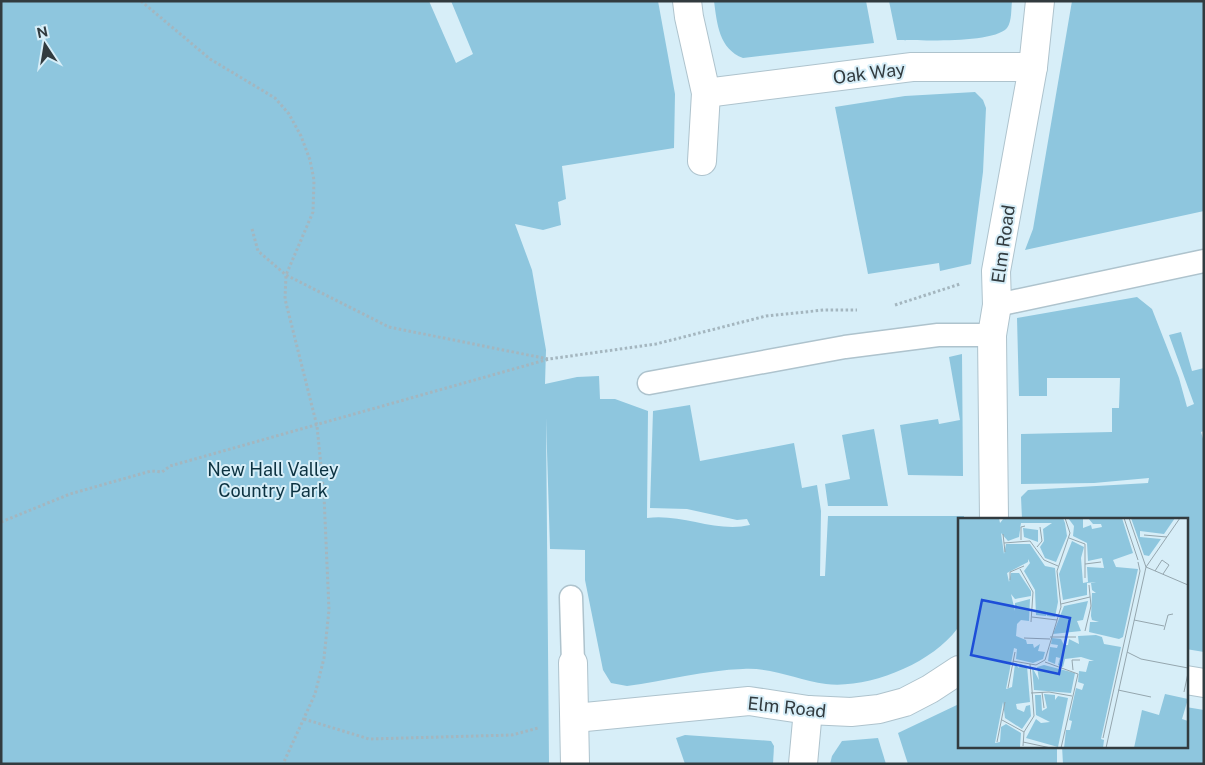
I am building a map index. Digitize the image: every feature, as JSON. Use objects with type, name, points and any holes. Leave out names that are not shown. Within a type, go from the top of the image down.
[{"type":"street","points":[[687,1],[706,93],[702,161]]},
{"type":"street","name":"Elm Road","points":[[994,518],[992,336],[997,305],[996,272],[1033,67],[1040,1]]},
{"type":"street","name":"Oak Way","points":[[706,93],[912,67],[1033,67]]},
{"type":"street","points":[[573,663],[575,764]]},
{"type":"street","name":"Elm Road","points":[[575,718],[749,700],[808,710],[851,712],[879,709],[905,702],[930,689],[958,671]]},
{"type":"street","points":[[1188,680],[1204,682]]},
{"type":"street","points":[[803,764],[808,710]]},
{"type":"lane","points":[[997,305],[1204,261]]},
{"type":"lane","points":[[649,383],[846,347],[938,335],[992,336]]},
{"type":"lane","points":[[571,597],[573,663]]},
{"type":"path","points":[[142,1],[210,59],[275,98],[289,114],[301,136],[310,160],[315,196],[312,212],[286,275],[285,299],[318,426],[324,496],[329,610],[324,658],[315,694],[283,764]]},
{"type":"path","points":[[252,229],[258,251],[286,275],[389,327],[549,360]]},
{"type":"path","points":[[888,307],[996,272]]},
{"type":"path","points":[[1,522],[70,494],[151,471],[162,472],[170,466],[549,360],[656,344],[766,316],[824,310],[861,310]]},
{"type":"path","points":[[304,719],[369,739],[512,735],[575,718]]},
{"type":"green space","name":"New Hall Valley Country Park","points":[[1,1],[429,1],[456,63],[473,54],[451,1],[658,1],[675,94],[674,148],[562,166],[566,199],[558,202],[561,225],[543,230],[515,224],[532,270],[546,350],[545,384],[577,377],[599,376],[600,399],[615,399],[648,411],[647,518],[673,518],[724,527],[750,525],[747,519],[737,520],[687,509],[650,508],[653,411],[690,405],[700,461],[794,443],[802,488],[817,485],[821,511],[820,576],[825,576],[828,516],[964,516],[964,518],[958,518],[957,629],[946,642],[915,663],[897,672],[879,678],[843,685],[826,684],[753,669],[714,671],[627,686],[611,683],[603,670],[585,580],[585,550],[550,549],[546,418],[549,764],[1,764]]},
{"type":"green space","points":[[714,1],[866,1],[874,43],[743,58],[729,49],[724,42],[718,27]]},
{"type":"green space","points":[[889,1],[1012,1],[1011,18],[1007,28],[987,37],[955,40],[897,40]]},
{"type":"green space","points":[[1072,1],[1204,1],[1204,211],[1025,250],[1033,229]]},
{"type":"green space","points":[[975,92],[983,100],[986,108],[983,172],[971,264],[940,271],[939,263],[868,274],[835,107],[905,96]]},
{"type":"green space","points":[[1137,297],[1152,309],[1179,378],[1187,407],[1194,404],[1169,335],[1181,332],[1192,371],[1204,368],[1204,431],[1201,432],[1204,442],[1204,652],[1188,649],[1188,518],[1022,518],[1021,497],[1028,490],[1148,483],[1149,478],[1094,483],[1021,484],[1021,434],[1112,432],[1112,408],[1119,408],[1120,378],[1047,378],[1047,396],[1019,396],[1017,318]]},
{"type":"green space","points":[[962,354],[963,476],[908,475],[900,425],[938,419],[939,424],[960,420],[949,357]]},
{"type":"green space","points":[[874,429],[888,506],[828,506],[825,484],[850,479],[842,435]]},
{"type":"green space","points":[[958,704],[958,748],[1057,748],[1057,764],[908,764],[898,733]]},
{"type":"green space","points":[[1188,707],[1204,710],[1204,764],[1063,764],[1062,748],[1188,748]]},
{"type":"green space","points":[[685,735],[771,741],[774,746],[773,764],[685,764],[676,738]]},
{"type":"green space","points":[[878,738],[886,764],[830,764],[832,756],[842,741]]}]
